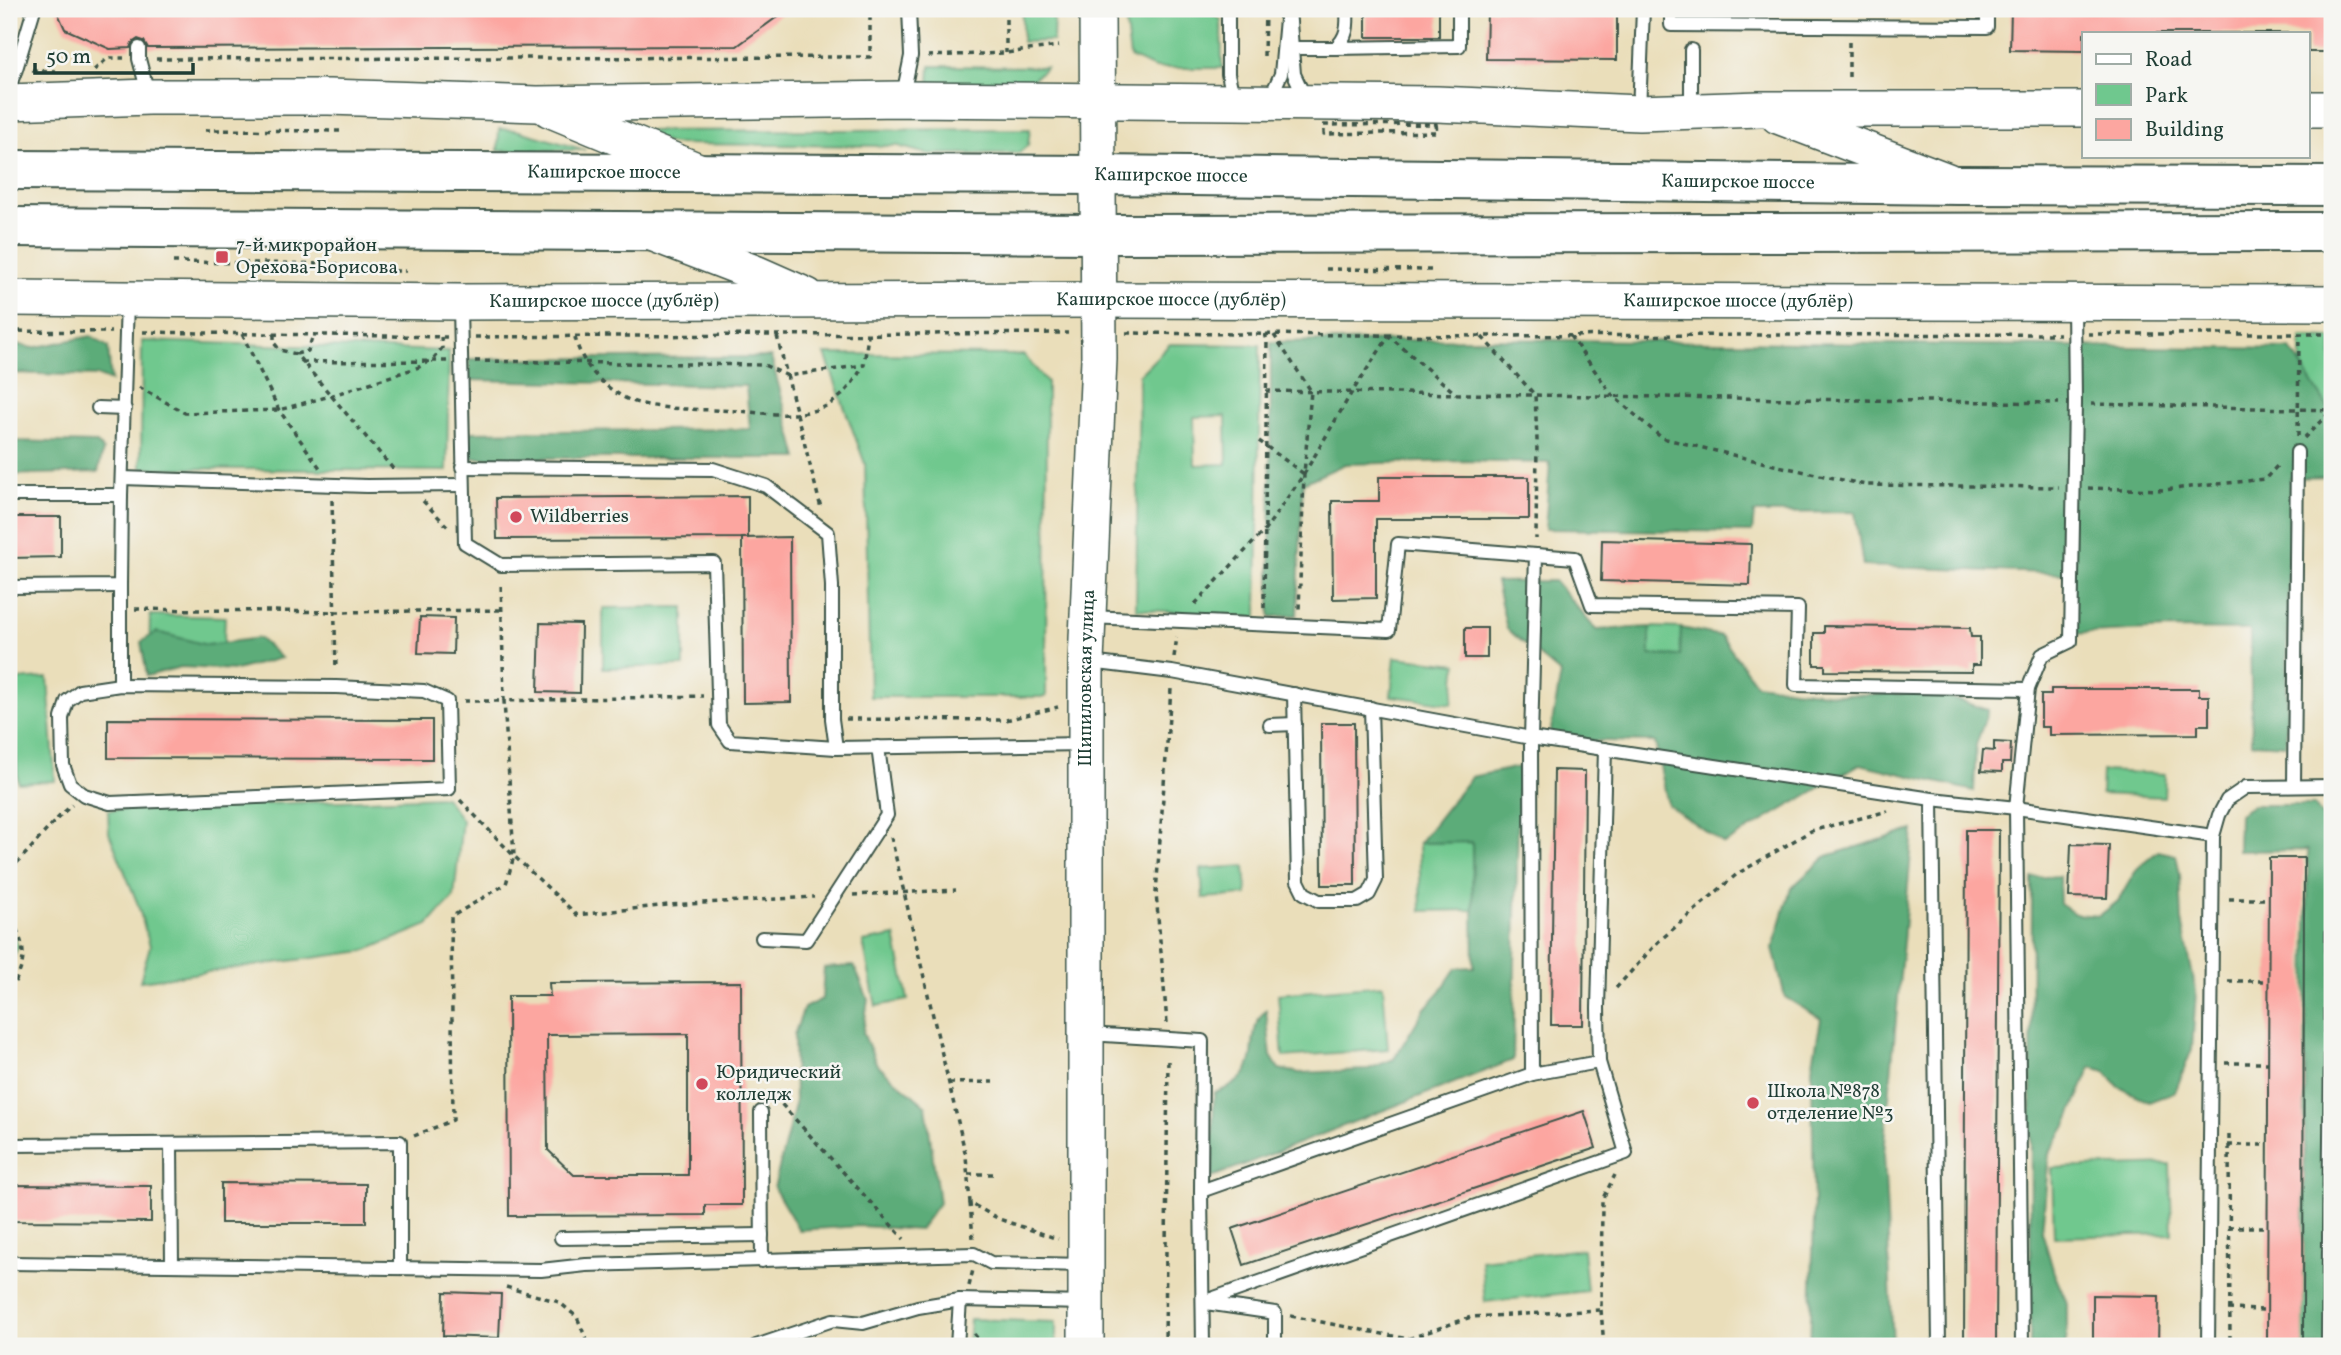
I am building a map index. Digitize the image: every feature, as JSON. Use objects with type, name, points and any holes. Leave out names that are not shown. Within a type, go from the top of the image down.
[{"type":"main road","name":"Шипиловская улица","points":[[1086,1346],[1086,662],[1099,359],[1097,9]]},
{"type":"main road","points":[[9,102],[149,97],[329,97],[537,104],[903,99],[1437,104],[1639,113],[1760,109],[2082,109]]},
{"type":"main road","points":[[537,104],[704,173]]},
{"type":"main road","points":[[1760,109],[1958,185]]},
{"type":"main road","points":[[2310,109],[2332,109]]},
{"type":"main road","name":"Каширское шоссе","points":[[9,170],[2332,186]]},
{"type":"main road","points":[[9,227],[1098,233],[2332,232]]},
{"type":"main road","points":[[645,230],[819,301]]},
{"type":"main road","name":"Каширское шоссе (дублёр)","points":[[9,298],[460,302],[1099,300],[2074,318],[2332,303]]},
{"type":"lane","points":[[9,87],[34,9]]},
{"type":"lane","points":[[903,99],[911,56],[909,9]]},
{"type":"lane","points":[[1228,9],[1228,74],[1234,102]]},
{"type":"lane","points":[[1289,9],[1294,74],[1307,103]]},
{"type":"lane","points":[[1269,102],[1280,74],[1289,9]]},
{"type":"lane","points":[[1335,48],[1344,40],[1348,28],[1347,9]]},
{"type":"lane","points":[[1294,48],[1459,46],[1459,9]]},
{"type":"lane","points":[[1639,113],[1643,9]]},
{"type":"lane","points":[[1671,9],[1671,25],[1987,27],[1987,9]]},
{"type":"lane","points":[[1691,50],[1691,111]]},
{"type":"lane","points":[[139,54],[149,97]]},
{"type":"lane","points":[[120,685],[121,495],[127,300]]},
{"type":"lane","points":[[460,302],[465,543],[500,565],[714,563],[719,725],[730,741],[836,748],[1086,744]]},
{"type":"lane","points":[[2022,1346],[2016,808],[2028,689],[2042,655],[2071,641],[2074,318]]},
{"type":"lane","points":[[98,408],[125,409]]},
{"type":"lane","points":[[2294,786],[2297,448]]},
{"type":"lane","points":[[462,467],[713,469],[766,486],[828,533],[832,586],[832,719],[836,748]]},
{"type":"lane","points":[[122,478],[408,487],[462,485]]},
{"type":"lane","points":[[9,495],[121,495]]},
{"type":"lane","points":[[1087,617],[1389,630],[1398,544],[1575,558],[1592,605],[1798,608],[1796,685],[2028,689]]},
{"type":"lane","points":[[1532,1074],[1531,738],[1536,555]]},
{"type":"lane","points":[[9,587],[120,586]]},
{"type":"lane","points":[[1086,662],[1172,671],[1531,738],[1932,799],[2213,836]]},
{"type":"lane","points":[[120,685],[336,687],[424,691],[447,701],[449,789],[110,803],[84,795],[70,784],[63,765],[62,718],[67,701],[80,691],[120,685]]},
{"type":"lane","points":[[1294,694],[1298,881],[1304,893],[1319,901],[1356,901],[1369,894],[1376,880],[1371,708]]},
{"type":"lane","points":[[1270,725],[1295,724]]},
{"type":"lane","points":[[762,938],[806,940],[887,815],[878,747]]},
{"type":"lane","points":[[1203,1302],[1626,1153],[1599,1062],[1605,748]]},
{"type":"lane","points":[[2208,1346],[2213,836],[2227,800],[2246,787],[2332,786]]},
{"type":"lane","points":[[1932,799],[1939,1346]]},
{"type":"lane","points":[[2328,1346],[2332,932]]},
{"type":"lane","points":[[1085,1034],[1202,1041],[1203,1346]]},
{"type":"lane","points":[[1201,1191],[1532,1074],[1599,1062]]},
{"type":"lane","points":[[761,1112],[762,1261]]},
{"type":"lane","points":[[9,1145],[400,1142],[400,1268]]},
{"type":"lane","points":[[171,1144],[173,1265]]},
{"type":"lane","points":[[561,1238],[762,1235]]},
{"type":"lane","points":[[9,1263],[541,1270],[586,1265],[974,1254],[991,1264],[1086,1265]]},
{"type":"lane","points":[[756,1346],[833,1320],[863,1323],[918,1307],[960,1300],[1086,1303]]},
{"type":"lane","points":[[957,1346],[960,1300]]},
{"type":"lane","points":[[1203,1302],[1275,1313],[1275,1346]]},
{"type":"path","points":[[92,72],[108,58],[139,54],[870,57],[870,9]]},
{"type":"path","points":[[1006,9],[1006,53]]},
{"type":"path","points":[[1264,67],[1265,9]]},
{"type":"path","points":[[1849,34],[1849,81]]},
{"type":"path","points":[[928,56],[1006,53],[1059,46]]},
{"type":"path","points":[[16,69],[67,71]]},
{"type":"path","points":[[205,130],[344,131]]},
{"type":"path","points":[[1324,134],[1377,134]]},
{"type":"path","points":[[173,262],[342,264]]},
{"type":"path","points":[[318,264],[330,271]]},
{"type":"path","points":[[1326,269],[1434,270]]},
{"type":"path","points":[[355,271],[406,271]]},
{"type":"path","points":[[1113,332],[1570,336],[2074,318],[2332,334]]},
{"type":"path","points":[[336,687],[332,485],[279,410],[242,334],[575,337],[1068,333]]},
{"type":"path","points":[[274,334],[274,343],[279,350],[296,354],[308,351],[313,335]]},
{"type":"path","points":[[1264,624],[1265,334]]},
{"type":"path","points":[[2297,448],[2299,334]]},
{"type":"path","points":[[575,337],[578,350],[585,361],[605,384],[634,402],[797,413],[819,409],[835,401],[851,386],[864,365],[868,335]]},
{"type":"path","points":[[1274,335],[1311,391],[1304,474],[1298,625]]},
{"type":"path","points":[[777,336],[828,533]]},
{"type":"path","points":[[1165,1346],[1168,1039],[1156,893],[1172,671],[1180,620],[1265,530],[1304,474],[1352,392],[1389,336]]},
{"type":"path","points":[[1389,336],[1456,394]]},
{"type":"path","points":[[1481,336],[1535,395],[1538,440],[1536,555]]},
{"type":"path","points":[[1570,336],[1613,396],[1662,438],[1774,466],[1867,485],[2162,490],[2265,479],[2332,410]]},
{"type":"path","points":[[125,379],[185,413],[279,410],[419,367],[429,362],[442,348],[442,337]]},
{"type":"path","points":[[296,354],[408,487],[465,543]]},
{"type":"path","points":[[302,362],[585,361],[764,365],[788,376],[864,365]]},
{"type":"path","points":[[1266,391],[2075,403],[2332,410]]},
{"type":"path","points":[[1259,441],[1304,474]]},
{"type":"path","points":[[400,1142],[453,1120],[451,917],[506,884],[513,856],[500,565]]},
{"type":"path","points":[[120,609],[335,612],[501,610]]},
{"type":"path","points":[[447,701],[696,696]]},
{"type":"path","points":[[832,719],[1006,720],[1064,706]]},
{"type":"path","points":[[449,789],[513,856],[577,915],[668,905],[956,890]]},
{"type":"path","points":[[9,870],[24,857],[58,817],[84,795]]},
{"type":"path","points":[[1598,1008],[1658,942],[1737,874],[1811,831],[1891,810]]},
{"type":"path","points":[[887,815],[966,1156],[970,1203],[999,1219],[1058,1238]]},
{"type":"path","points":[[2212,899],[2269,899]]},
{"type":"path","points":[[9,911],[24,947],[20,975],[9,992]]},
{"type":"path","points":[[2211,981],[2268,981]]},
{"type":"path","points":[[2211,1063],[2268,1063]]},
{"type":"path","points":[[948,1083],[993,1082]]},
{"type":"path","points":[[775,1097],[919,1256]]},
{"type":"path","points":[[2210,1145],[2268,1145]]},
{"type":"path","points":[[1604,1346],[1601,1310],[1602,1200],[1626,1153]]},
{"type":"path","points":[[968,1174],[993,1174]]},
{"type":"path","points":[[2209,1227],[2268,1227]]},
{"type":"path","points":[[494,1284],[559,1302],[577,1317],[589,1346]]},
{"type":"path","points":[[1275,1313],[1408,1339],[1471,1317],[1601,1310]]},
{"type":"path","points":[[2208,1310],[2267,1310]]},
{"type":"path","points":[[1408,1339],[1408,1346]]},
{"type":"green space","points":[[1022,9],[1054,9],[1053,41],[1022,42]]},
{"type":"green space","points":[[1210,12],[1221,20],[1222,68],[1155,68],[1130,57],[1126,25],[1132,13]]},
{"type":"green space","points":[[930,66],[1046,67],[1026,86],[929,86]]},
{"type":"green space","points":[[499,129],[516,130],[585,150],[498,151]]},
{"type":"green space","points":[[1030,129],[1028,145],[1019,153],[927,154],[898,146],[672,144],[624,131]]},
{"type":"green space","points":[[91,336],[108,347],[111,381],[99,376],[9,373],[9,342],[32,348]]},
{"type":"green space","points":[[2301,337],[2332,338],[2332,403],[2329,407],[2305,407],[2301,404]]},
{"type":"green space","points":[[1476,339],[2291,349],[2332,414],[2332,477],[2290,478],[2286,745],[2252,743],[2250,630],[2170,629],[2071,634],[2072,574],[1863,566],[1855,512],[1754,513],[1752,532],[1545,529],[1550,463],[1462,461],[1345,464],[1303,483],[1297,615],[1270,617],[1271,342]]},
{"type":"green space","points":[[142,341],[449,351],[447,471],[141,468]]},
{"type":"green space","points":[[1170,344],[1260,345],[1257,618],[1136,609],[1139,375]],"holes":[[[1226,416],[1227,464],[1195,465],[1194,417]]]},
{"type":"green space","points":[[825,354],[1024,355],[1047,382],[1046,697],[870,697],[865,464]]},
{"type":"green space","points":[[771,357],[798,458],[471,458],[470,432],[750,429],[746,386],[469,380],[469,359]]},
{"type":"green space","points":[[9,441],[97,443],[103,450],[98,472],[9,475]]},
{"type":"green space","points":[[1555,581],[1596,630],[1650,627],[1650,655],[1680,656],[1681,628],[1721,636],[1756,684],[1841,695],[1935,693],[1988,710],[1976,745],[1974,791],[1860,764],[1724,844],[1668,805],[1655,742],[1549,740],[1561,674],[1507,629],[1496,582]]},
{"type":"green space","points":[[684,607],[684,666],[603,668],[603,608]]},
{"type":"green space","points":[[150,615],[225,617],[223,662],[149,660]]},
{"type":"green space","points":[[1650,627],[1681,628],[1680,656],[1649,655]]},
{"type":"green space","points":[[157,632],[207,645],[259,638],[281,658],[236,670],[181,667],[147,676],[141,642]]},
{"type":"green space","points":[[1395,657],[1457,664],[1452,704],[1391,696]]},
{"type":"green space","points":[[48,678],[55,781],[18,783],[11,680]]},
{"type":"green space","points":[[1519,767],[1513,1060],[1212,1177],[1214,1093],[1232,1085],[1243,1076],[1252,1054],[1258,1020],[1266,1010],[1271,1056],[1279,1069],[1300,1073],[1366,1070],[1394,1059],[1425,1008],[1456,968],[1474,967],[1472,842],[1419,843],[1471,777]]},
{"type":"green space","points":[[2102,771],[2165,774],[2164,797],[2101,794]]},
{"type":"green space","points":[[445,797],[462,820],[454,897],[428,925],[364,951],[140,981],[150,946],[137,902],[109,833],[108,810]]},
{"type":"green space","points":[[2253,805],[2314,805],[2324,819],[2332,819],[2332,1346],[2302,1346],[2308,850],[2238,851],[2239,814]]},
{"type":"green space","points":[[1913,830],[1884,1153],[1893,1346],[1810,1346],[1814,1220],[1812,1068],[1821,1019],[1785,997],[1773,948],[1791,888],[1827,856]]},
{"type":"green space","points":[[1472,842],[1473,910],[1421,911],[1419,843]]},
{"type":"green space","points":[[2158,851],[2176,855],[2180,874],[2182,921],[2196,992],[2192,1049],[2175,1092],[2149,1102],[2119,1087],[2105,1071],[2091,1067],[2066,1126],[2049,1153],[2042,1231],[2054,1273],[2067,1303],[2065,1346],[2030,1346],[2032,878],[2059,876],[2060,904],[2075,914],[2099,916],[2118,901],[2137,869]]},
{"type":"green space","points":[[1245,866],[1247,895],[1203,898],[1201,869]]},
{"type":"green space","points":[[9,923],[18,947],[9,966]]},
{"type":"green space","points":[[895,936],[908,1000],[876,1006],[863,942]]},
{"type":"green space","points":[[854,966],[868,999],[863,1033],[877,1065],[926,1106],[939,1203],[919,1230],[861,1226],[799,1230],[774,1188],[795,1104],[794,1035],[804,1008],[822,999],[824,968]]},
{"type":"green space","points":[[1383,985],[1388,1049],[1283,1057],[1278,994]]},
{"type":"green space","points":[[2170,1164],[2172,1234],[2054,1237],[2052,1168]]},
{"type":"green space","points":[[1583,1249],[1587,1291],[1485,1302],[1481,1260]]},
{"type":"green space","points":[[970,1319],[1056,1322],[1056,1346],[968,1346]]},
{"type":"building","points":[[56,9],[788,9],[737,46],[148,48],[144,41],[138,39],[130,48],[110,49],[65,29]]},
{"type":"building","points":[[1366,9],[1439,9],[1439,37],[1366,37]]},
{"type":"building","points":[[1487,9],[1617,9],[1617,60],[1486,59]]},
{"type":"building","points":[[2011,9],[2332,9],[2332,38],[2327,52],[2310,52],[2310,32],[2082,32],[2082,51],[2010,50]]},
{"type":"building","points":[[1379,477],[1529,477],[1529,519],[1376,519],[1376,598],[1333,599],[1332,501],[1379,501]]},
{"type":"building","points":[[748,496],[748,538],[497,539],[496,498]]},
{"type":"building","points":[[9,517],[61,517],[61,557],[9,558]]},
{"type":"building","points":[[790,537],[791,702],[743,703],[742,538]]},
{"type":"building","points":[[1602,540],[1751,544],[1750,585],[1601,581]]},
{"type":"building","points":[[420,617],[454,618],[453,654],[418,653]]},
{"type":"building","points":[[540,623],[581,624],[580,693],[538,692]]},
{"type":"building","points":[[1824,626],[1970,628],[1971,637],[1980,637],[1980,665],[1972,665],[1972,672],[1825,671],[1825,665],[1814,665],[1814,633],[1824,633]]},
{"type":"building","points":[[1465,628],[1487,628],[1487,658],[1465,658]]},
{"type":"building","points":[[2051,689],[2199,689],[2199,696],[2209,696],[2209,725],[2198,725],[2198,734],[2049,735],[2049,727],[2041,727],[2041,695],[2051,695]]},
{"type":"building","points":[[108,719],[432,720],[432,759],[108,758]]},
{"type":"building","points":[[1321,723],[1354,723],[1355,885],[1322,885]]},
{"type":"building","points":[[1994,742],[2011,743],[2010,763],[2002,763],[2002,772],[1981,771],[1983,750],[1994,751]]},
{"type":"building","points":[[1554,770],[1585,771],[1583,1025],[1551,1025]]},
{"type":"building","points":[[1966,830],[1999,830],[1996,1346],[1964,1346]]},
{"type":"building","points":[[2071,844],[2109,845],[2107,898],[2069,897]]},
{"type":"building","points":[[2269,858],[2304,858],[2303,1346],[2267,1346]]},
{"type":"building","points":[[741,982],[742,1205],[705,1205],[705,1215],[509,1216],[508,996],[550,996],[549,983]],"holes":[[[688,1034],[688,1175],[574,1175],[548,1150],[547,1035]]]},
{"type":"building","points":[[1584,1111],[1596,1148],[1244,1265],[1232,1229]]},
{"type":"building","points":[[221,1183],[366,1184],[366,1223],[221,1223]]},
{"type":"building","points":[[9,1185],[151,1186],[151,1222],[9,1221]]},
{"type":"building","points":[[444,1292],[501,1294],[499,1338],[443,1336]]},
{"type":"building","points":[[2093,1295],[2159,1296],[2158,1346],[2093,1346]]},
{"type":"place","name":"7-й микрорайон Орехова-Борисова","points":[[222,257]]},
{"type":"place","name":"Wildberries","points":[[516,517]]},
{"type":"place","name":"Юридический колледж","points":[[702,1084]]},
{"type":"place","name":"Школа №878 отделение №3","points":[[1753,1103]]}]
